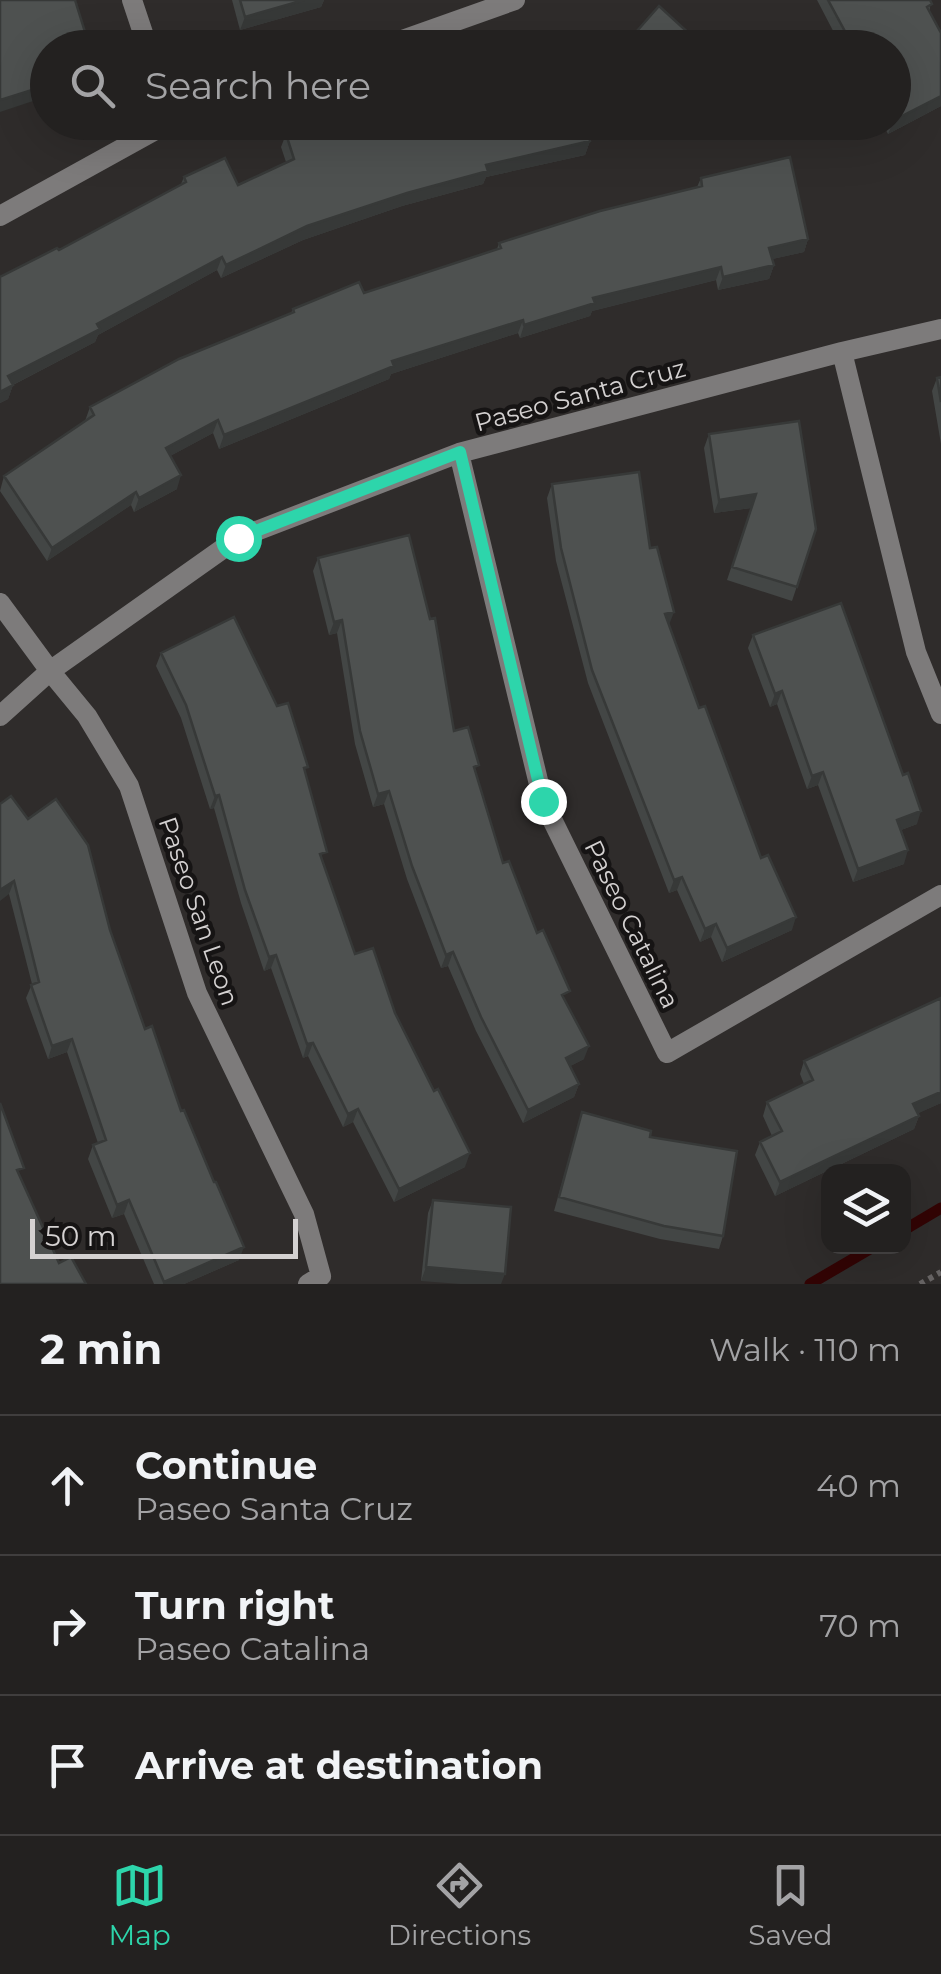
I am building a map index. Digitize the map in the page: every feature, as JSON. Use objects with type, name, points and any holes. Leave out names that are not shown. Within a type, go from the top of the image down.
[{"type":"street","points":[[132,0],[142,30]]},
{"type":"street","points":[[431,30],[515,0]]},
{"type":"street","points":[[0,216],[137,140]]},
{"type":"street","name":"Paseo Santa Cruz","points":[[0,716],[50,671],[238,538],[460,452],[941,329]]},
{"type":"street","points":[[842,352],[916,652],[941,714]]},
{"type":"street","name":"Paseo Catalina","points":[[460,452],[543,801],[667,1053],[941,895]]},
{"type":"street","points":[[0,603],[50,671]]},
{"type":"street","name":"Paseo San Leon","points":[[50,671],[86,716],[129,786],[197,993],[304,1214],[320,1276],[308,1284]]},
{"type":"path","points":[[920,1284],[941,1272]]},
{"type":"building","points":[[0,0],[75,0],[84,30],[30,30],[30,91],[0,100]]},
{"type":"building","points":[[240,0],[304,0],[245,17]]},
{"type":"building","points":[[828,0],[930,0],[932,4],[927,7],[941,33],[941,96],[911,111],[911,30],[844,30]]},
{"type":"building","points":[[659,6],[685,30],[638,30]]},
{"type":"building","points":[[288,140],[590,141],[486,165],[488,171],[307,226],[226,265],[222,257],[97,324],[100,329],[8,376],[13,385],[0,392],[0,277],[59,250],[186,182],[184,177],[225,158],[238,185],[294,159]]},
{"type":"building","points":[[790,157],[808,239],[769,248],[774,265],[723,277],[721,267],[593,298],[595,303],[524,325],[523,320],[392,361],[394,366],[224,435],[218,420],[166,448],[181,475],[139,498],[136,492],[52,548],[4,476],[94,415],[90,407],[179,359],[359,282],[364,293],[600,211],[702,186],[701,178]]},
{"type":"building","points":[[799,421],[816,529],[797,587],[732,567],[756,494],[719,500],[709,434]]},
{"type":"building","points":[[639,472],[650,548],[657,547],[674,612],[665,614],[699,708],[705,706],[761,858],[768,855],[796,917],[727,948],[716,924],[705,929],[682,877],[674,880],[592,670],[561,548],[552,484]]},
{"type":"building","points":[[409,535],[430,619],[435,618],[454,731],[468,727],[479,765],[474,767],[503,863],[509,861],[537,933],[543,930],[570,991],[562,995],[589,1046],[566,1058],[579,1084],[528,1110],[453,952],[446,955],[389,791],[378,794],[360,731],[342,620],[334,622],[318,558]]},
{"type":"building","points":[[841,603],[903,775],[908,773],[921,811],[897,820],[908,850],[858,869],[823,772],[812,776],[782,691],[775,694],[753,635]]},
{"type":"building","points":[[234,617],[277,706],[288,703],[308,767],[304,768],[327,852],[320,854],[355,954],[373,948],[395,1013],[470,1153],[399,1189],[358,1109],[348,1114],[313,1043],[307,1044],[276,955],[269,957],[245,890],[219,795],[215,796],[186,705],[161,653]]},
{"type":"building","points":[[11,796],[28,819],[56,799],[88,845],[110,930],[145,1029],[152,1026],[181,1111],[184,1110],[244,1247],[164,1282],[129,1200],[117,1205],[93,1145],[106,1140],[72,1039],[52,1046],[31,985],[39,982],[14,881],[0,890],[0,804]]},
{"type":"building","points":[[941,998],[941,1092],[913,1104],[919,1116],[780,1182],[760,1142],[782,1131],[767,1102],[813,1080],[804,1061]]},
{"type":"building","points":[[0,1103],[24,1168],[17,1170],[59,1263],[71,1257],[86,1284],[0,1284]]},
{"type":"building","points":[[582,1112],[651,1131],[650,1137],[737,1151],[723,1236],[664,1226],[559,1197]]},
{"type":"building","points":[[433,1200],[511,1207],[505,1274],[426,1267]]},
{"type":"waterway","points":[[911,1226],[941,1208]]},
{"type":"waterway","points":[[810,1284],[861,1254]]},
{"type":"route","points":[[238,538],[460,452],[543,801]]}]
